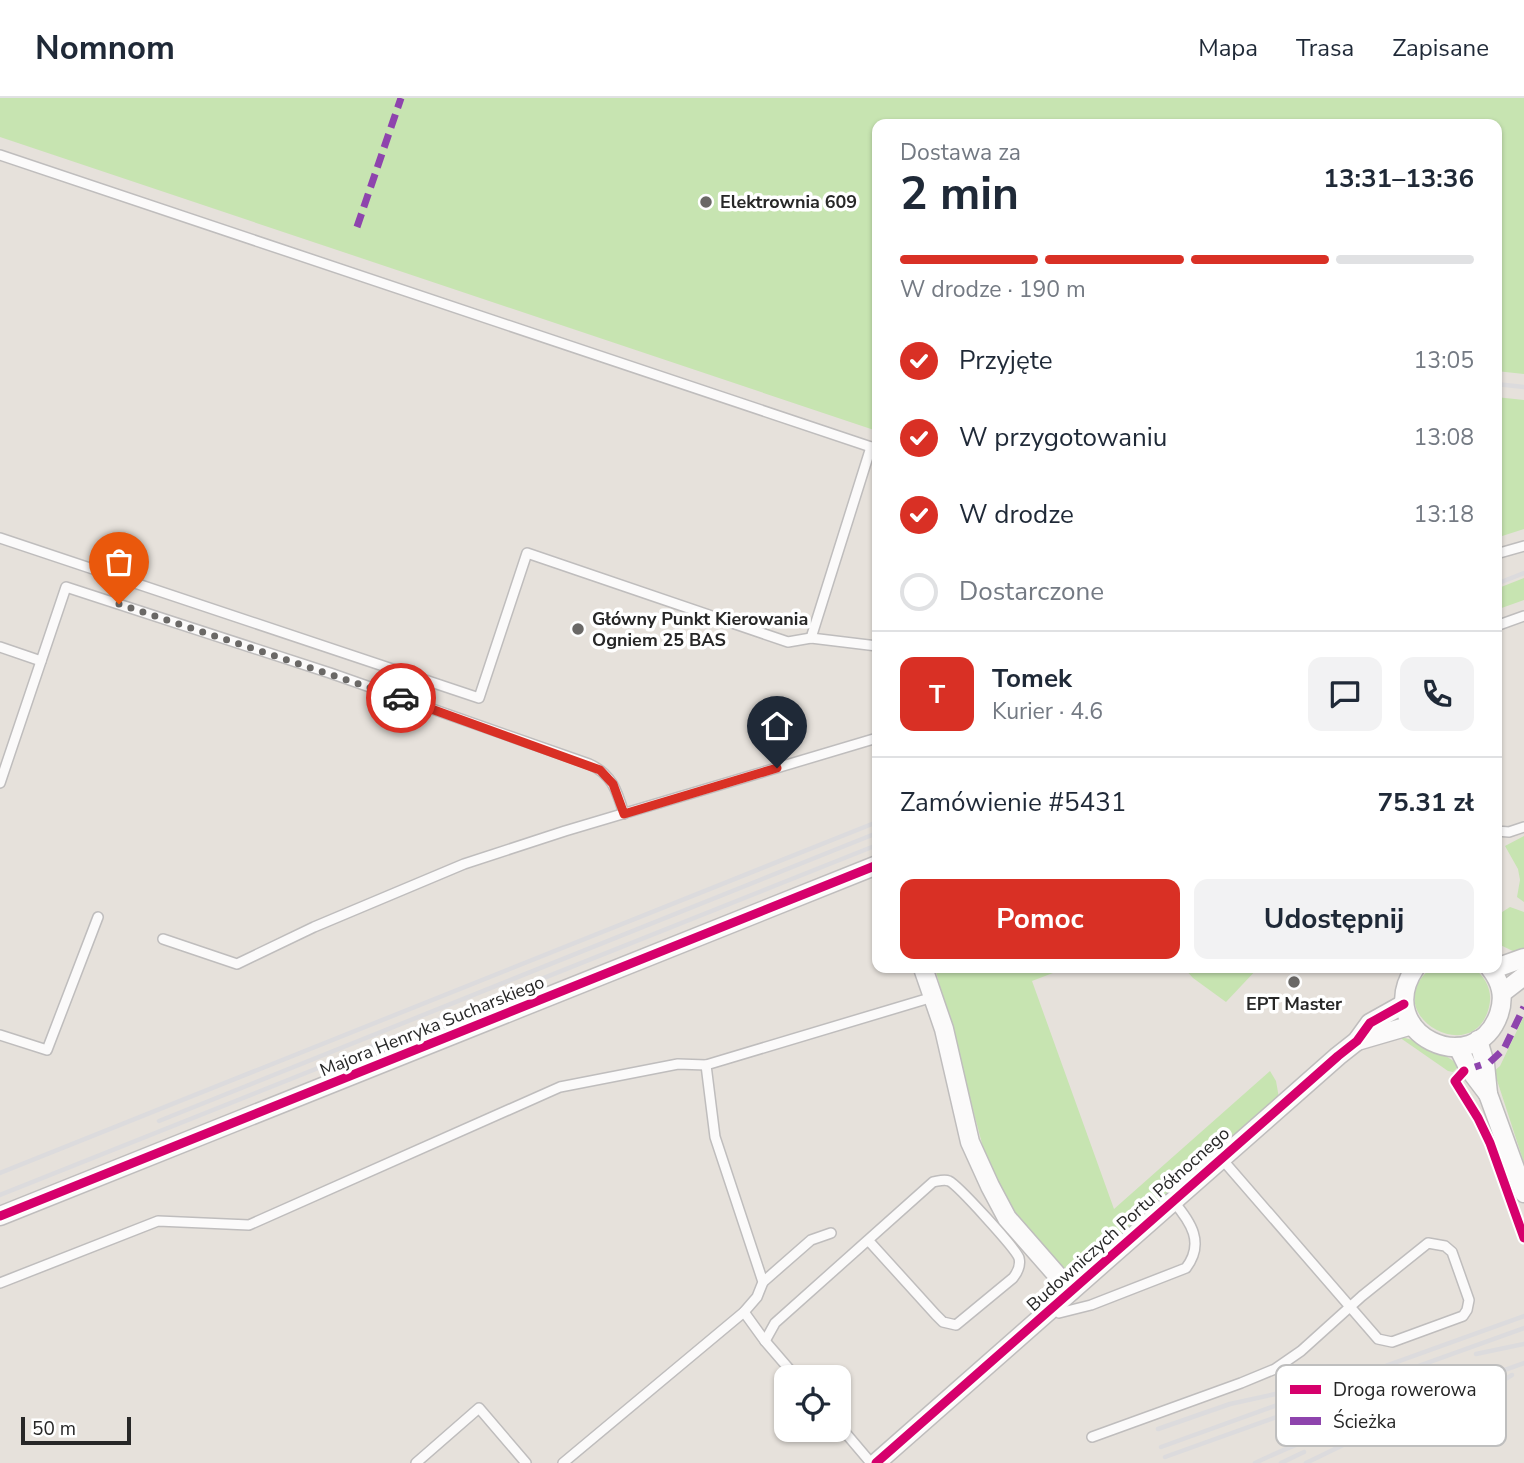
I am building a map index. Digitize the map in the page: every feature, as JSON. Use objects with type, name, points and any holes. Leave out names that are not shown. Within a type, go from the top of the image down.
[{"type":"street","name":"Majora Henryka Sucharskiego","points":[[0,1216],[872,867]]},
{"type":"street","points":[[1502,965],[1524,958]]},
{"type":"street","name":"Budowniczych Portu Północnego","points":[[925,973],[944,1030],[970,1142],[990,1186],[1007,1218],[1071,1291]]},
{"type":"street","points":[[1412,973],[1404,991],[1404,1004],[1412,1025],[1432,1043],[1458,1047],[1478,1040],[1495,1023],[1500,1011],[1502,993],[1496,973]]},
{"type":"street","points":[[1502,993],[1524,976]]},
{"type":"street","name":"Budowniczych Portu Północnego","points":[[876,1463],[1357,1041],[1370,1023],[1404,1004]]},
{"type":"street","name":"Budowniczych Portu Północnego","points":[[1357,1041],[1412,1025]]},
{"type":"street","points":[[1478,1040],[1485,1064],[1488,1094],[1524,1193]]},
{"type":"street","points":[[1458,1047],[1469,1069],[1488,1094]]},
{"type":"lane","points":[[0,155],[872,447]]},
{"type":"lane","points":[[811,638],[872,454]]},
{"type":"lane","points":[[0,538],[479,698],[527,553],[788,642],[811,638],[872,645]]},
{"type":"lane","points":[[1502,552],[1524,546]]},
{"type":"lane","points":[[0,783],[66,587],[330,673],[589,764],[609,778],[617,790],[624,814]]},
{"type":"lane","points":[[1502,624],[1524,616]]},
{"type":"lane","points":[[0,647],[41,661]]},
{"type":"lane","points":[[163,939],[237,964],[314,927],[464,864],[872,740]]},
{"type":"lane","points":[[1502,831],[1524,827]]},
{"type":"lane","points":[[0,1035],[47,1050],[98,917]]},
{"type":"lane","points":[[0,1283],[158,1221],[249,1225],[559,1087],[678,1064],[706,1065],[933,997]]},
{"type":"lane","points":[[706,1065],[715,1138],[763,1282]]},
{"type":"lane","points":[[1221,1158],[1350,1307],[1378,1339],[1392,1342],[1463,1316],[1469,1300],[1452,1252],[1445,1246],[1428,1243],[1350,1307],[1301,1352],[1281,1365]]},
{"type":"lane","points":[[765,1341],[775,1323],[868,1240],[933,1182],[943,1180],[957,1186],[1014,1251],[1019,1264],[1013,1278],[956,1325],[950,1325],[936,1315],[868,1240]]},
{"type":"lane","points":[[1053,1307],[1059,1313],[1091,1305],[1186,1268],[1194,1258],[1195,1242],[1188,1218],[1173,1201]]},
{"type":"lane","points":[[563,1463],[744,1312],[757,1297],[763,1282],[811,1240],[831,1233]]},
{"type":"lane","points":[[744,1312],[786,1365]]},
{"type":"lane","points":[[1092,1437],[1276,1368]]},
{"type":"lane","points":[[416,1463],[479,1408],[526,1463]]},
{"type":"lane","points":[[851,1439],[871,1463]]},
{"type":"green space","points":[[0,98],[1524,98],[1524,374],[1502,372],[1502,119],[872,119],[872,429],[0,137]]},
{"type":"green space","points":[[1502,398],[1524,400],[1524,529],[1502,536]]},
{"type":"green space","points":[[1524,578],[1524,600],[1502,608],[1502,587]]},
{"type":"green space","points":[[1524,836],[1524,902],[1517,897],[1520,880],[1518,869],[1505,846]]},
{"type":"green space","points":[[1510,907],[1524,912],[1524,950],[1515,952],[1502,946],[1502,912]]},
{"type":"green space","points":[[936,973],[1053,973],[1032,981],[1114,1209],[1270,1071],[1276,1081],[1279,1098],[1081,1271],[1070,1273],[1062,1270],[1008,1208],[987,1162]]},
{"type":"green space","points":[[1188,973],[1253,973],[1226,1002]]},
{"type":"green space","points":[[1427,973],[1479,973],[1488,985],[1489,1007],[1480,1025],[1466,1034],[1450,1034],[1434,1028],[1421,1017],[1415,1002],[1417,985]]},
{"type":"green space","points":[[1524,1016],[1524,1163],[1494,1071],[1500,1066]]},
{"type":"green space","points":[[1399,1037],[1430,1048],[1459,1066],[1453,1072],[1448,1071]]},
{"type":"railway","points":[[1502,385],[1524,387]]},
{"type":"railway","points":[[1502,582],[1524,573]]},
{"type":"railway","points":[[0,1173],[872,824]]},
{"type":"railway","points":[[159,1121],[872,835]]},
{"type":"railway","points":[[0,1195],[872,847]]},
{"type":"railway","points":[[1388,1365],[1524,1316]]},
{"type":"railway","points":[[1421,1365],[1524,1328]]},
{"type":"railway","points":[[1476,1354],[1524,1344]]},
{"type":"railway","points":[[1506,1369],[1524,1363]]},
{"type":"railway","points":[[1506,1379],[1512,1375]]},
{"type":"railway","points":[[1158,1429],[1230,1404],[1276,1394]]},
{"type":"railway","points":[[1161,1447],[1276,1405]]},
{"type":"railway","points":[[1165,1457],[1276,1417]]},
{"type":"railway","points":[[1255,1463],[1293,1446]]},
{"type":"railway","points":[[1306,1463],[1341,1446]]},
{"type":"railway","points":[[1281,1463],[1304,1452]]},
{"type":"marked path","points":[[357,227],[401,98]]},
{"type":"marked path","points":[[1490,1062],[1504,1049],[1524,1007]]},
{"type":"marked path","points":[[1475,1067],[1481,1065]]},
{"type":"cycle path","points":[[0,1216],[872,867]]},
{"type":"cycle path","points":[[876,1463],[1357,1041],[1370,1023],[1404,1004]]},
{"type":"cycle path","points":[[1464,1071],[1455,1081],[1490,1143],[1524,1238]]},
{"type":"way so far","points":[[119,604],[401,698]]},
{"type":"place","name":"Elektrownia 609","points":[[706,202]]},
{"type":"place","name":"Główny Punkt Kierowania Ogniem 25 BAS","points":[[578,629]]},
{"type":"place","name":"EPT Master","points":[[1294,982]]},
{"type":"route","points":[[401,698],[589,764],[605,774],[613,784],[624,814],[777,768]]}]
